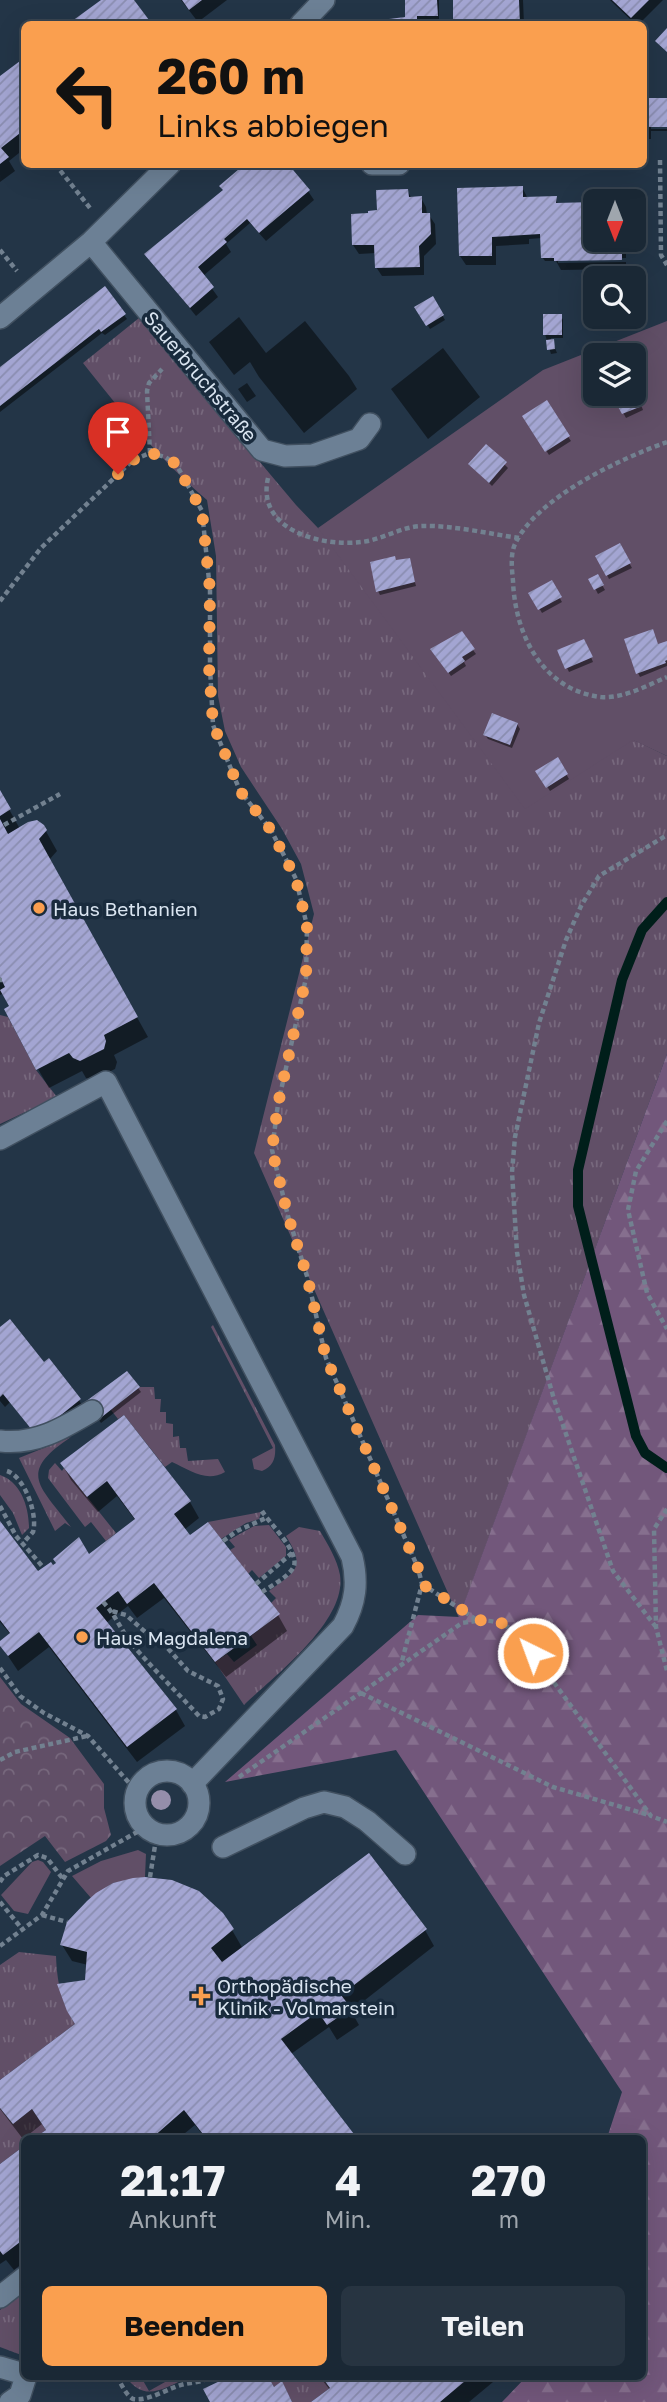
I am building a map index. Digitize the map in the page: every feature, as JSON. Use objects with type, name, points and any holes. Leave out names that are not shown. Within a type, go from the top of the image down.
[{"type":"street","points":[[304,21],[324,0]]},
{"type":"street","points":[[0,318],[91,242],[166,168]]},
{"type":"street","name":"Sauerbruchstraße","points":[[91,242],[262,450],[285,456],[313,454],[359,439],[370,424]]},
{"type":"street","points":[[0,1139],[106,1082],[352,1557],[356,1574],[355,1592],[351,1611],[343,1626],[195,1790]]},
{"type":"street","points":[[0,1441],[17,1443],[40,1438],[62,1429],[92,1411]]},
{"type":"street","points":[[169,1771],[181,1774],[195,1790],[199,1806],[196,1818],[189,1827],[179,1833],[168,1835],[152,1830],[138,1818],[135,1805],[137,1792],[144,1781],[155,1773],[169,1771]]},
{"type":"street","points":[[223,1847],[304,1808],[324,1802],[345,1807],[367,1821],[405,1854]]},
{"type":"street","points":[[0,2297],[21,2280]]},
{"type":"street","points":[[0,2367],[21,2374]]},
{"type":"street","points":[[10,2402],[20,2395],[24,2380]]},
{"type":"path","points":[[660,160],[661,255],[667,265]]},
{"type":"path","points":[[58,168],[78,191]]},
{"type":"path","points":[[150,453],[149,383],[179,350]]},
{"type":"path","points":[[667,442],[605,469],[567,491],[531,520],[514,546],[512,566],[514,603],[526,643],[545,669],[569,687],[602,697],[622,695],[667,677]]},
{"type":"path","points":[[0,601],[40,548],[133,460],[150,453],[165,457],[176,464],[202,511],[210,590],[209,667],[213,724],[240,791],[271,830],[296,879],[307,926],[306,978],[278,1104],[272,1150],[288,1216],[307,1276],[326,1358],[418,1568],[422,1584],[401,1665]]},
{"type":"path","points":[[274,453],[265,492],[274,516],[288,529],[313,538],[339,544],[364,542],[421,525],[519,538]]},
{"type":"path","points":[[4,825],[60,794]]},
{"type":"path","points":[[656,1627],[613,1571],[554,1399],[524,1295],[517,1252],[512,1172],[515,1137],[539,1023],[566,940],[581,906],[599,876],[667,835]]},
{"type":"path","points":[[667,1121],[636,1171],[628,1210],[647,1293],[667,1329]]},
{"type":"path","points":[[0,1469],[12,1473],[22,1484],[34,1515],[33,1532],[23,1543]]},
{"type":"path","points":[[0,1506],[23,1543],[43,1567]]},
{"type":"path","points":[[667,1509],[654,1529],[656,1627],[667,1671]]},
{"type":"path","points":[[262,1511],[292,1553],[295,1566],[262,1592]]},
{"type":"path","points":[[223,1541],[237,1531],[266,1518]]},
{"type":"path","points":[[256,1584],[292,1553]]},
{"type":"path","points":[[422,1584],[478,1620]]},
{"type":"path","points":[[103,1602],[112,1612],[118,1627],[155,1672],[199,1716],[205,1717],[219,1709],[223,1699],[218,1686],[188,1671],[167,1647],[125,1615],[112,1612]]},
{"type":"path","points":[[195,1790],[218,1792],[463,1623],[478,1620],[498,1621],[519,1633],[651,1816]]},
{"type":"path","points":[[0,1668],[20,1696],[44,1713],[88,1736],[137,1792]]},
{"type":"path","points":[[361,1693],[553,1787],[667,1822]]},
{"type":"path","points":[[0,1759],[15,1752],[88,1736]]},
{"type":"path","points":[[0,1946],[42,1915],[68,1871],[152,1830],[150,1877]]},
{"type":"path","points":[[0,1882],[4,1876],[38,1855],[47,1858],[63,1879]]},
{"type":"path","points":[[0,1902],[23,1930]]},
{"type":"path","points":[[42,1915],[67,1922]]},
{"type":"path","points":[[119,2380],[129,2397],[138,2402],[153,2399],[190,2382],[198,2384],[205,2380]]},
{"type":"green space","points":[[139,318],[318,528],[634,740],[667,756],[667,1054],[459,1618],[254,1153],[314,914],[301,864],[282,829],[241,767],[225,731],[218,696],[216,556],[207,500],[157,452],[83,363]]},
{"type":"green space","points":[[667,321],[667,756],[633,740],[525,809],[318,528],[543,370],[583,354],[583,406],[646,406],[646,343],[611,343]]},
{"type":"green space","points":[[0,1015],[8,1017],[36,1070],[57,1097],[0,1124]]},
{"type":"green space","points":[[667,1054],[667,2402],[502,2402],[523,2380],[646,2380],[646,2135],[608,2135],[622,2092],[396,1750],[225,1782],[418,1615],[459,1617]]},
{"type":"green space","points":[[213,1325],[275,1445],[273,1461],[262,1471],[254,1469],[252,1459],[273,1448],[211,1327]]},
{"type":"green space","points":[[140,1387],[154,1387],[155,1399],[161,1399],[160,1412],[166,1412],[166,1423],[173,1424],[173,1437],[179,1436],[180,1448],[186,1448],[188,1461],[218,1459],[225,1472],[205,1476],[172,1462],[165,1467],[124,1415],[118,1419],[111,1410]]},
{"type":"green space","points":[[71,1437],[54,1449],[39,1470],[43,1490],[71,1527],[65,1523],[55,1531],[19,1458]]},
{"type":"green space","points":[[55,1463],[62,1471],[64,1468],[116,1533],[106,1541],[91,1522],[85,1527],[48,1478],[49,1470]]},
{"type":"green space","points":[[0,1475],[13,1483],[25,1504],[29,1528],[22,1535],[13,1513],[0,1495]]},
{"type":"green space","points":[[261,1512],[259,1519],[246,1523],[221,1539],[208,1522]]},
{"type":"green space","points":[[269,1525],[286,1547],[286,1556],[259,1578],[252,1570],[248,1574],[230,1550],[235,1547],[229,1540],[254,1526]]},
{"type":"green space","points":[[299,1527],[320,1531],[339,1569],[339,1593],[321,1628],[306,1646],[244,1705],[215,1662],[227,1654],[234,1662],[257,1645],[251,1636],[279,1614],[271,1603],[276,1598],[269,1591],[295,1568],[296,1555],[286,1536]]},
{"type":"green space","points":[[0,1677],[21,1704],[70,1738],[104,1784],[104,1808],[111,1835],[106,1841],[65,1862],[45,1836],[0,1866]]},
{"type":"green space","points":[[138,1850],[146,1854],[145,1877],[113,1883],[91,1898],[72,1876],[101,1861]]},
{"type":"green space","points":[[38,1860],[51,1872],[28,1914],[14,1911],[1,1895],[32,1862]]},
{"type":"green space","points":[[19,1952],[56,1956],[61,1991],[75,2024],[0,2080],[0,1965]]},
{"type":"green space","points":[[0,2108],[13,2124],[32,2109],[46,2130],[38,2135],[21,2135],[21,2148],[0,2164]]},
{"type":"green space","points":[[21,2294],[21,2355],[0,2347],[0,2310]]},
{"type":"green space","points":[[129,2380],[143,2380],[147,2391],[133,2385]]},
{"type":"green space","points":[[169,2380],[182,2380],[162,2389],[149,2391]]},
{"type":"green space","points":[[270,2380],[323,2380],[330,2388],[311,2402],[292,2402],[282,2382],[274,2387]]},
{"type":"building","points":[[101,0],[134,0],[150,21],[72,21]]},
{"type":"building","points":[[182,0],[202,0],[189,10]]},
{"type":"building","points":[[405,0],[437,0],[438,16],[417,16],[417,21],[373,21],[405,17]]},
{"type":"building","points":[[453,0],[519,0],[520,21],[453,21]]},
{"type":"building","points":[[612,0],[649,0],[631,18]]},
{"type":"building","points":[[667,28],[667,52],[655,41]]},
{"type":"building","points":[[21,60],[21,132],[1,148],[9,157],[0,164],[0,76]]},
{"type":"building","points":[[647,98],[667,98],[667,127],[647,127]]},
{"type":"building","points":[[240,168],[291,168],[310,190],[259,233],[247,219],[224,239],[227,242],[198,267],[214,287],[190,308],[144,254],[223,190],[219,186]]},
{"type":"building","points":[[523,186],[523,197],[557,196],[556,203],[583,202],[583,252],[622,252],[622,260],[554,261],[554,258],[541,258],[540,234],[492,237],[492,256],[459,256],[457,188]]},
{"type":"building","points":[[408,189],[409,197],[422,196],[422,213],[430,213],[431,234],[419,246],[420,267],[375,268],[374,245],[352,245],[351,214],[377,210],[376,190]]},
{"type":"building","points":[[105,286],[126,314],[101,332],[99,329],[0,406],[0,367]]},
{"type":"building","points":[[433,296],[444,315],[426,326],[414,307]]},
{"type":"building","points":[[543,314],[562,314],[562,335],[543,335]]},
{"type":"building","points":[[554,339],[555,349],[547,350],[546,340]]},
{"type":"building","points":[[547,400],[570,436],[545,452],[522,416]]},
{"type":"building","points":[[618,406],[642,406],[622,414]]},
{"type":"building","points":[[486,444],[507,462],[489,483],[468,464]]},
{"type":"building","points":[[620,543],[631,563],[606,576],[595,556]]},
{"type":"building","points":[[395,556],[396,560],[410,558],[415,582],[376,592],[370,562]]},
{"type":"building","points":[[598,574],[604,585],[594,590],[588,579]]},
{"type":"building","points":[[552,580],[562,597],[538,610],[528,593]]},
{"type":"building","points":[[653,629],[658,644],[667,641],[666,663],[636,674],[624,639]]},
{"type":"building","points":[[462,631],[475,649],[462,657],[465,661],[448,673],[430,649]]},
{"type":"building","points":[[584,639],[593,657],[565,669],[557,650]]},
{"type":"building","points":[[492,713],[518,723],[510,745],[483,735]]},
{"type":"building","points":[[558,757],[568,774],[546,788],[535,771]]},
{"type":"building","points":[[0,790],[11,809],[0,816]]},
{"type":"building","name":"Haus Bethanien","points":[[0,819],[8,834],[28,822],[37,820],[44,825],[47,830],[39,839],[138,1017],[104,1035],[104,1049],[80,1061],[69,1053],[36,1070],[4,1009],[9,1006],[0,990],[5,987],[0,977]]},
{"type":"building","points":[[10,1319],[44,1362],[49,1358],[81,1399],[36,1435],[3,1394],[0,1397],[0,1327]]},
{"type":"building","points":[[127,1371],[140,1387],[98,1420],[85,1402]]},
{"type":"building","points":[[124,1415],[191,1501],[174,1514],[190,1535],[208,1522],[280,1614],[215,1662],[154,1583],[127,1604],[118,1591],[96,1608],[177,1709],[127,1747],[39,1632],[8,1656],[0,1646],[0,1641],[10,1633],[0,1620],[0,1521],[38,1571],[51,1562],[53,1565],[56,1563],[53,1559],[79,1537],[89,1554],[135,1519],[107,1481],[87,1497],[60,1463]]},
{"type":"building","name":"Orthopädische Klinik - Volmarstein","points":[[369,1853],[427,1929],[341,1995],[351,2008],[327,2025],[318,2012],[281,2039],[355,2135],[204,2135],[184,2110],[155,2135],[38,2135],[46,2130],[32,2109],[13,2124],[0,2108],[0,2080],[75,2024],[57,1984],[85,1980],[87,1952],[60,1945],[67,1922],[96,1893],[113,1883],[145,1877],[172,1880],[199,1891],[223,1913],[234,1929],[211,1948],[222,1962]]},
{"type":"building","points":[[21,2148],[21,2241],[3,2255],[0,2251],[0,2164]]},
{"type":"building","points":[[222,2380],[270,2380],[274,2387],[282,2381],[292,2402],[210,2402],[203,2389]]},
{"type":"building","points":[[324,2380],[466,2380],[440,2402],[311,2402],[330,2388]]},
{"type":"waterway","points":[[667,902],[642,930],[622,980],[578,1170],[578,1206],[636,1436],[645,1453],[667,1468]]},
{"type":"place","name":"Haus Bethanien","points":[[39,908]]},
{"type":"place","name":"Haus Magdalena","points":[[82,1637]]},
{"type":"place","name":"Orthopädische Klinik - Volmarstein","points":[[201,1996]]},
{"type":"route","points":[[118,474],[133,460],[150,453],[165,457],[176,464],[202,511],[210,590],[209,667],[213,724],[240,791],[271,830],[296,879],[307,926],[306,978],[278,1104],[272,1150],[288,1216],[307,1276],[326,1358],[418,1568],[422,1584],[478,1620],[498,1621],[519,1633],[533,1653]]}]
